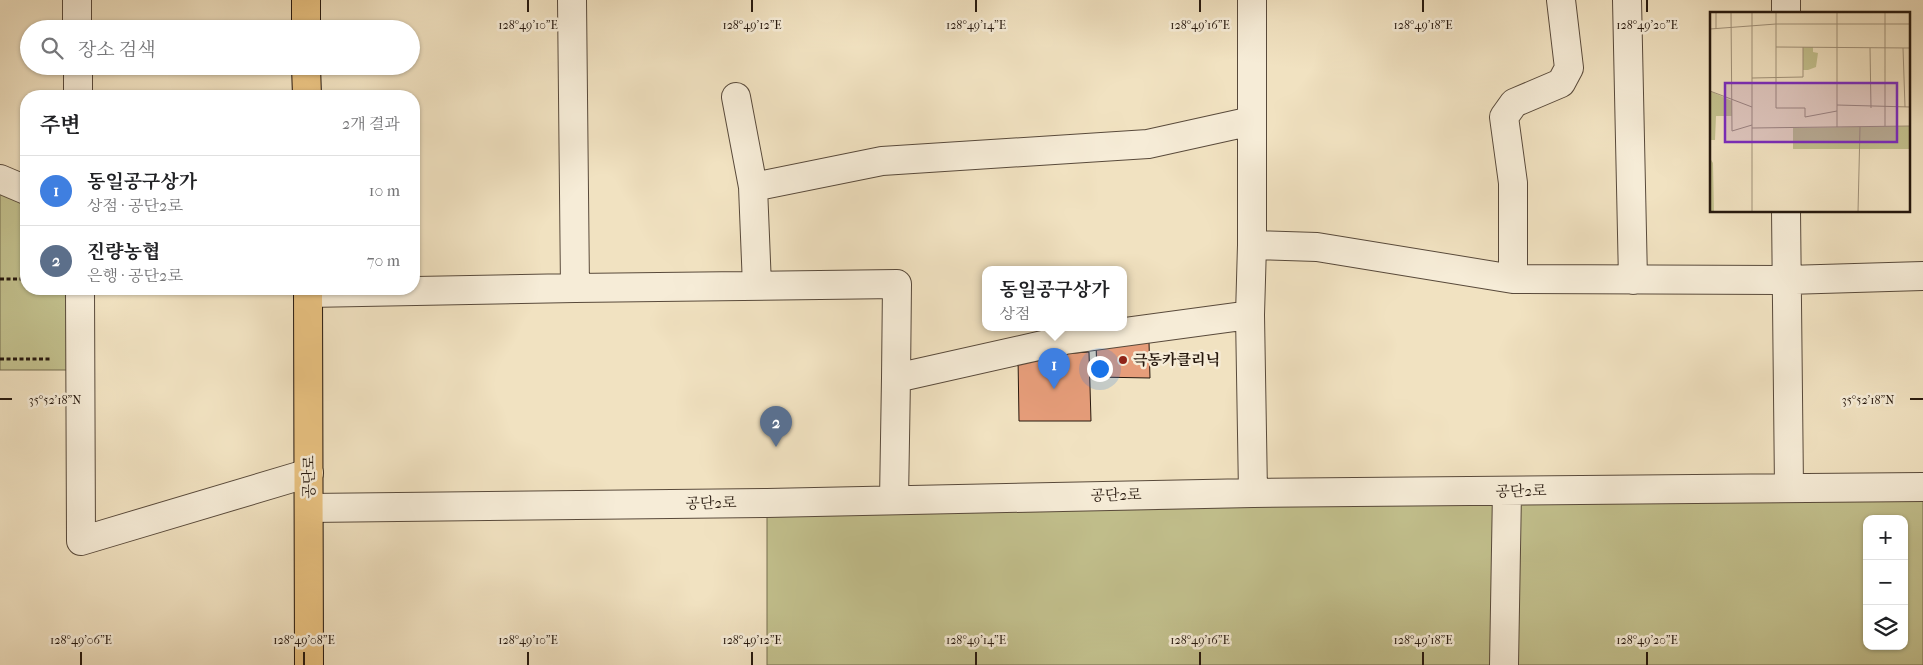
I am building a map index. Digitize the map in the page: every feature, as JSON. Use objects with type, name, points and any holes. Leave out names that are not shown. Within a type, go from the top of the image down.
[{"type":"main road","points":[[306,0],[306,20]]},
{"type":"main road","points":[[306,75],[307,90]]},
{"type":"main road","name":"공단로","points":[[308,295],[309,665]]},
{"type":"street","points":[[77,0],[77,20]]},
{"type":"street","points":[[572,0],[575,288]]},
{"type":"street","points":[[1252,0],[1252,245],[1250,315],[1253,493]]},
{"type":"street","points":[[1513,279],[1513,183],[1504,117],[1514,103],[1561,83],[1569,68],[1561,0]]},
{"type":"street","points":[[1627,0],[1633,280]]},
{"type":"street","points":[[78,75],[78,90]]},
{"type":"street","points":[[736,97],[753,187],[757,286]]},
{"type":"street","points":[[753,187],[882,161],[1148,144],[1252,121]]},
{"type":"street","points":[[0,180],[20,188]]},
{"type":"street","points":[[1786,212],[1789,488]]},
{"type":"street","points":[[1252,245],[1317,247],[1513,279],[1786,280],[1923,276]]},
{"type":"street","points":[[420,290],[897,284],[894,500]]},
{"type":"street","points":[[80,295],[81,541],[309,473]]},
{"type":"street","points":[[896,378],[1065,340],[1250,315]]},
{"type":"street","name":"공단2로","points":[[309,508],[1253,493],[1923,487]]},
{"type":"street","points":[[1504,665],[1507,491]]},
{"type":"path","points":[[0,279],[20,279]]},
{"type":"path","points":[[0,358],[80,359]]},
{"type":"shaded area","points":[[0,179],[20,187],[20,295],[80,295],[80,370],[0,370]]},
{"type":"shaded area","points":[[1923,490],[1923,665],[767,665],[767,503]]},
{"type":"building","name":"극동카클리닉","points":[[1149,342],[1150,378],[1097,377],[1096,343]]},
{"type":"building","points":[[1089,352],[1091,421],[1019,421],[1018,357]]},
{"type":"place","name":"극동카클리닉","points":[[1123,360]]},
{"type":"place","name":"동일공구상가","points":[[1054,389]]},
{"type":"place","name":"진량농협","points":[[776,447]]}]
